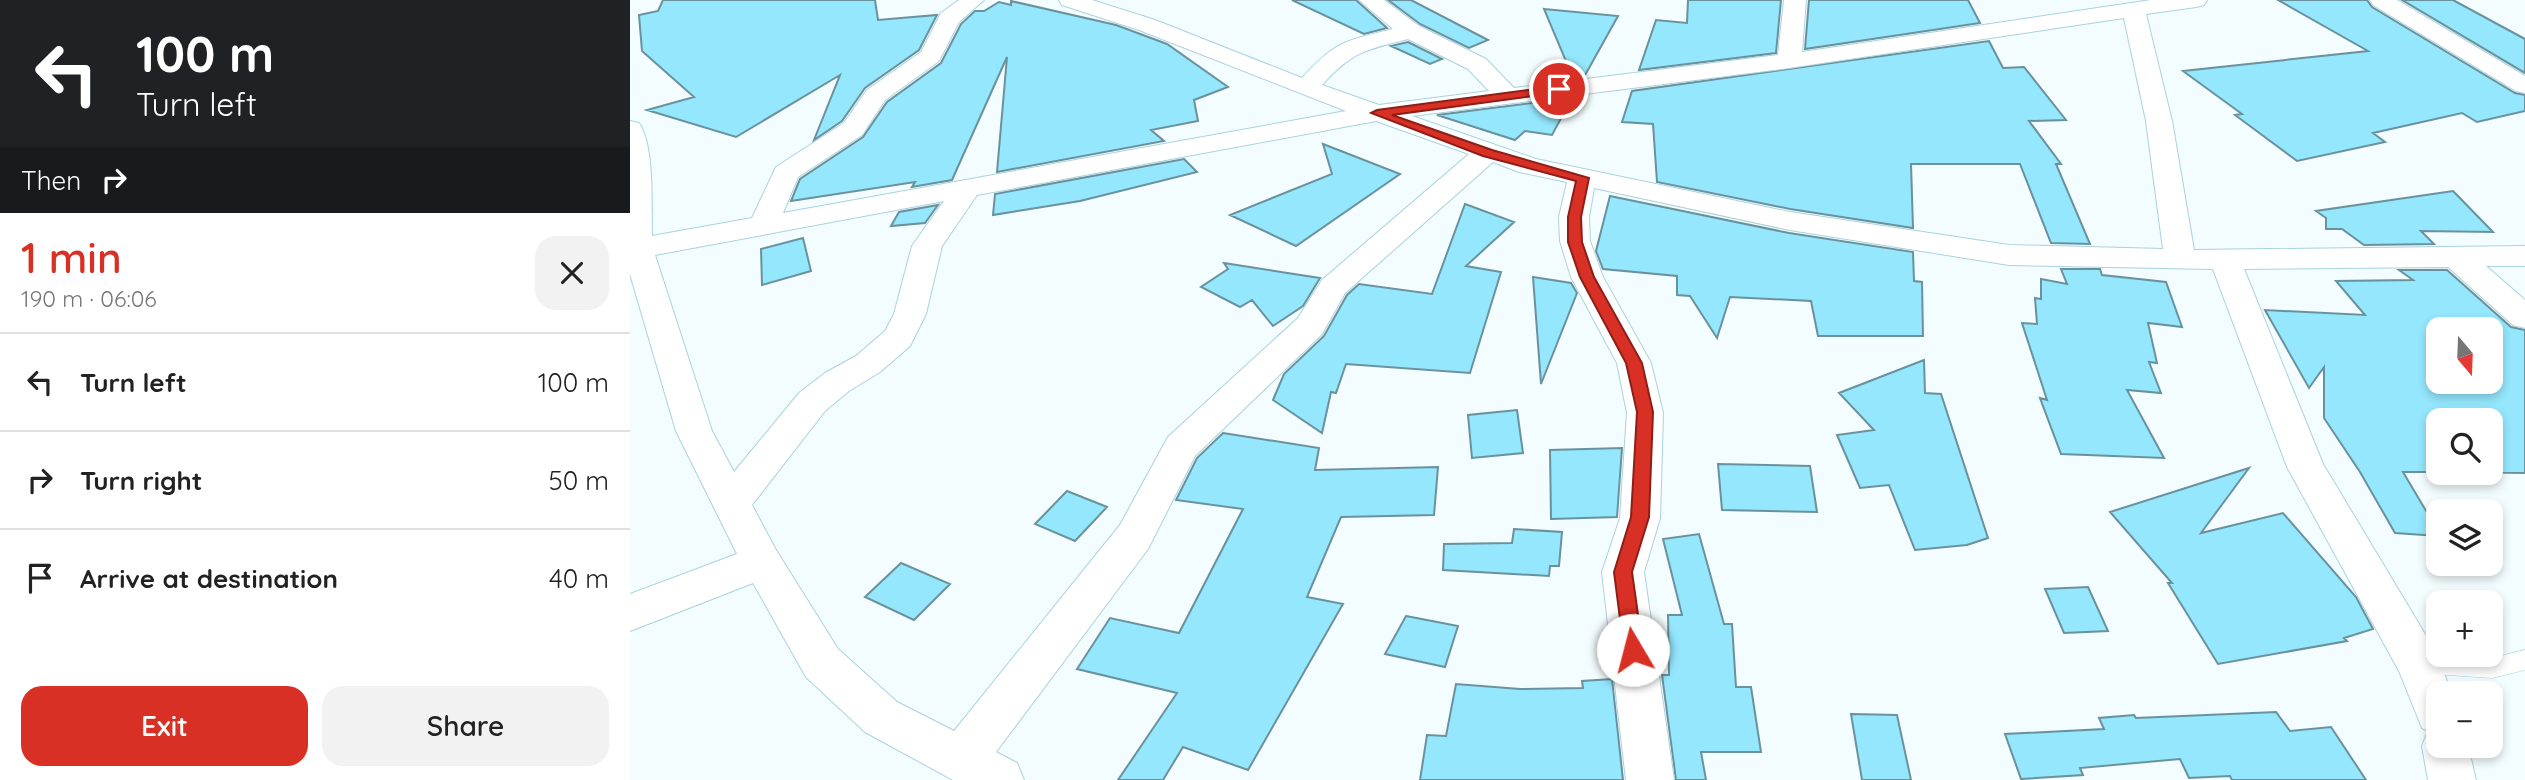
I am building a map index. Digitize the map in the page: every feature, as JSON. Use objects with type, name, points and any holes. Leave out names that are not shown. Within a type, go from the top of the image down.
[{"type":"street","points":[[763,226],[786,173],[853,130],[876,95],[931,56],[949,18],[973,0]]},
{"type":"street","points":[[1070,0],[1147,24],[1306,88],[1487,153],[1582,178],[1790,221],[2009,255],[2225,260],[2525,256]]},
{"type":"street","points":[[1370,0],[1411,32],[1477,64],[1507,96]]},
{"type":"street","points":[[1789,61],[1796,0]]},
{"type":"street","points":[[634,250],[1377,113],[1789,61],[2196,0]]},
{"type":"street","points":[[2381,0],[2525,86]]},
{"type":"street","points":[[2134,11],[2159,121],[2180,258]]},
{"type":"street","points":[[1306,88],[1334,57],[1350,47],[1411,32]]},
{"type":"street","points":[[630,129],[634,151],[634,250],[694,430],[762,562],[822,663],[881,717],[1000,780]]},
{"type":"street","points":[[961,760],[1134,537],[1181,447],[1310,326],[1333,287],[1487,153]]},
{"type":"street","points":[[1582,178],[1574,217],[1575,242],[1587,277],[1634,363],[1645,412],[1640,517],[1623,572],[1650,780]]},
{"type":"street","points":[[731,503],[812,402],[837,382],[868,364],[898,338],[910,314],[928,246],[967,189]]},
{"type":"street","points":[[2457,258],[2525,317]]},
{"type":"street","points":[[2225,260],[2306,467],[2418,663],[2426,683]]},
{"type":"street","points":[[630,612],[762,562]]},
{"type":"street","points":[[2447,758],[2452,780]]},
{"type":"lane","points":[[2418,663],[2492,667],[2525,660]]},
{"type":"building","points":[[663,0],[875,0],[878,20],[937,15],[919,50],[865,88],[842,121],[814,140],[840,75],[736,137],[647,110],[694,97],[642,51],[639,15],[658,11]]},
{"type":"building","points":[[1292,0],[1356,0],[1387,28],[1364,34]]},
{"type":"building","points":[[1388,0],[1411,0],[1488,40],[1469,48],[1420,24]]},
{"type":"building","points":[[1688,0],[1781,0],[1776,53],[1639,70],[1656,20],[1687,23]]},
{"type":"building","points":[[1809,0],[1968,0],[1980,23],[1805,49]]},
{"type":"building","points":[[2278,0],[2367,0],[2372,7],[2515,93],[2525,95],[2525,111],[2477,122],[2462,113],[2373,133],[2385,142],[2297,161],[2235,115],[2242,114],[2183,71],[2368,51]]},
{"type":"building","points":[[2402,0],[2453,0],[2525,39],[2525,73]]},
{"type":"building","points":[[1011,1],[1116,25],[1167,44],[1228,87],[1194,100],[1198,121],[1151,130],[1164,141],[997,172],[1007,57],[952,180],[912,187],[915,182],[791,201],[800,179],[863,137],[887,102],[941,63],[961,24],[975,11],[984,11],[999,2],[1011,5]]},
{"type":"building","points":[[1544,9],[1618,16],[1584,77],[1573,78]]},
{"type":"building","points":[[1989,41],[2003,68],[2024,67],[2066,120],[2029,121],[2061,164],[2056,164],[2090,244],[2051,243],[2020,164],[1911,164],[1913,228],[1790,209],[1657,182],[1653,124],[1622,122],[1632,91]]},
{"type":"building","points":[[1408,42],[1442,59],[1430,64],[1391,46]]},
{"type":"building","points":[[1572,98],[1552,135],[1525,131],[1515,140],[1437,115]]},
{"type":"building","points":[[1323,144],[1400,174],[1296,246],[1230,215],[1332,174]]},
{"type":"building","points":[[1184,159],[1197,172],[1080,201],[993,215],[995,194]]},
{"type":"building","points":[[2453,191],[2493,232],[2421,231],[2434,244],[2364,245],[2342,229],[2326,229],[2326,218],[2316,211]]},
{"type":"building","points":[[1610,196],[1789,233],[1913,252],[1914,281],[1922,282],[1923,336],[1818,336],[1811,301],[1730,297],[1717,338],[1690,296],[1677,295],[1677,276],[1603,269],[1596,251]]},
{"type":"building","points":[[1465,204],[1514,222],[1466,266],[1501,272],[1470,373],[1346,364],[1336,393],[1331,392],[1322,433],[1273,400],[1284,374],[1324,336],[1347,295],[1359,284],[1432,294]]},
{"type":"building","points":[[938,205],[925,223],[891,226],[899,212]]},
{"type":"building","points":[[803,238],[811,271],[762,285],[761,249]]},
{"type":"building","points":[[1224,263],[1320,278],[1303,306],[1273,326],[1252,300],[1240,307],[1201,287],[1228,269]]},
{"type":"building","points":[[2061,269],[2100,269],[2102,275],[2166,282],[2182,327],[2148,323],[2157,363],[2149,362],[2161,393],[2127,390],[2164,458],[2061,454],[2040,398],[2047,400],[2022,323],[2037,324],[2035,298],[2041,299],[2041,279],[2067,284]]},
{"type":"building","points":[[2399,270],[2447,270],[2500,317],[2426,317],[2426,394],[2503,394],[2503,320],[2511,327],[2525,330],[2525,473],[2503,473],[2503,408],[2426,408],[2426,472],[2403,472],[2426,511],[2426,535],[2395,533],[2360,472],[2324,418],[2324,367],[2309,388],[2265,310],[2365,315],[2336,281],[2413,280]]},
{"type":"building","points":[[1533,277],[1571,283],[1577,293],[1541,384]]},
{"type":"building","points":[[1924,360],[1925,393],[1941,394],[1988,538],[1967,545],[1915,550],[1889,485],[1860,488],[1837,435],[1874,430],[1839,393]]},
{"type":"building","points":[[1517,410],[1523,453],[1472,458],[1468,415]]},
{"type":"building","points":[[1223,433],[1319,448],[1315,470],[1438,467],[1434,515],[1341,517],[1307,597],[1343,604],[1248,770],[1183,747],[1163,780],[1118,780],[1177,693],[1077,669],[1110,618],[1179,633],[1243,509],[1176,500],[1197,458]]},
{"type":"building","points":[[1622,448],[1617,517],[1551,519],[1550,450]]},
{"type":"building","points":[[1718,464],[1810,466],[1817,512],[1722,510]]},
{"type":"building","points":[[2249,468],[2201,533],[2283,513],[2356,597],[2373,629],[2344,638],[2347,641],[2218,664],[2168,583],[2172,583],[2110,512]]},
{"type":"building","points":[[1067,491],[1107,507],[1075,541],[1035,524]]},
{"type":"building","points":[[1514,529],[1562,532],[1559,566],[1550,566],[1549,576],[1443,570],[1444,544],[1512,543]]},
{"type":"building","points":[[1699,534],[1724,624],[1732,624],[1736,687],[1751,687],[1761,752],[1701,752],[1706,780],[1676,780],[1662,675],[1669,675],[1668,615],[1682,615],[1663,539]]},
{"type":"building","points":[[901,563],[950,584],[914,620],[865,597]]},
{"type":"building","points":[[2088,587],[2108,631],[2064,633],[2045,589]]},
{"type":"building","points":[[1406,616],[1458,626],[1445,667],[1385,654]]},
{"type":"building","points":[[1612,679],[1623,780],[1420,780],[1427,735],[1446,736],[1456,684],[1520,689],[1583,688],[1582,681]]},
{"type":"building","points":[[2276,712],[2290,731],[2331,727],[2366,780],[2232,780],[2230,776],[2189,778],[2180,759],[2080,768],[2083,775],[2021,779],[2005,734],[2104,729],[2099,718],[2134,715],[2136,718]]},
{"type":"building","points":[[1851,714],[1897,715],[1911,780],[1862,780]]},
{"type":"route","points":[[1559,89],[1377,113],[1487,153],[1582,178],[1574,217],[1575,242],[1587,277],[1634,363],[1645,412],[1640,517],[1623,572],[1633,650]]}]
